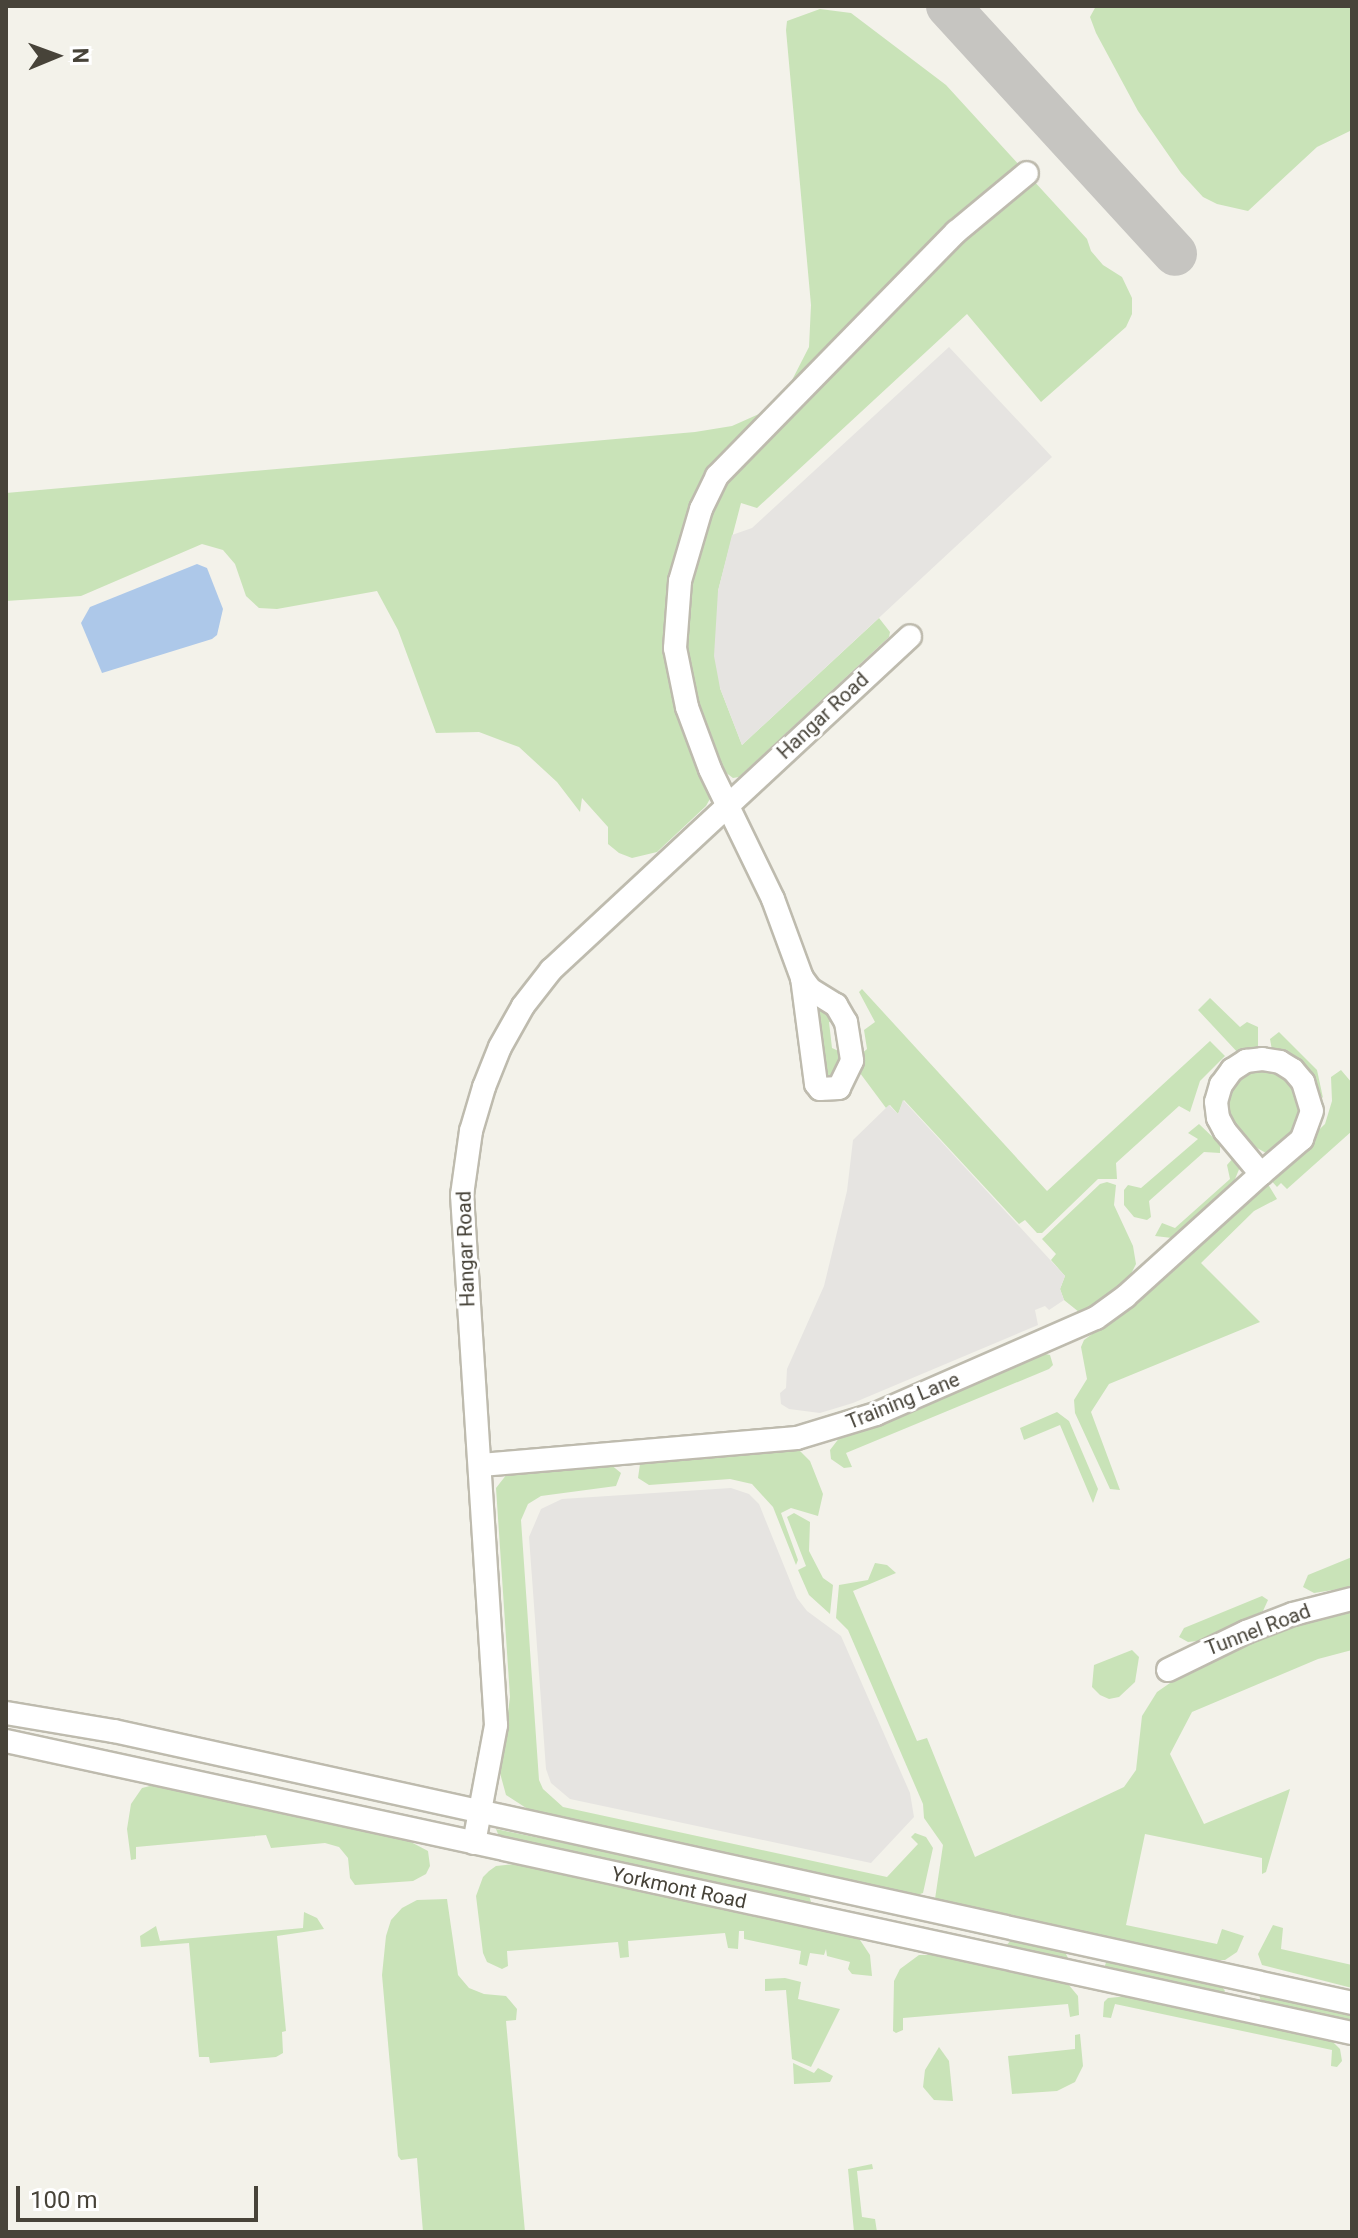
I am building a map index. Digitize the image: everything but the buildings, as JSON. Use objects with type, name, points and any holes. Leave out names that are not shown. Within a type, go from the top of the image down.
[{"type":"street","points":[[802,978],[773,899],[727,804],[687,707],[675,648],[680,581],[701,509],[717,476],[956,232],[1027,173]]},
{"type":"street","name":"Hangar Road","points":[[474,1843],[496,1725],[462,1195],[471,1131],[484,1087],[500,1047],[523,1006],[551,970],[910,636]]},
{"type":"street","name":"Training Lane","points":[[481,1465],[797,1438],[876,1414],[1096,1318],[1126,1296],[1302,1139],[1312,1111],[1303,1082],[1293,1070],[1280,1062],[1262,1059],[1246,1061],[1232,1070],[1221,1085],[1216,1102],[1218,1118],[1225,1131],[1261,1174]]},
{"type":"street","name":"Tunnel Road","points":[[1168,1670],[1246,1632],[1293,1614],[1352,1599]]},
{"type":"street","name":"Yorkmont Road","points":[[6,1713],[114,1731],[1352,2003]]},
{"type":"street","name":"Yorkmont Road","points":[[6,1741],[1352,2033]]},
{"type":"street","points":[[919,1941],[926,1911]]},
{"type":"street","points":[[1090,1978],[1093,1947]]},
{"type":"street","points":[[1235,2008],[1241,1979]]},
{"type":"green space","points":[[1096,6],[1352,6],[1352,130],[1317,147],[1248,211],[1217,204],[1203,197],[1181,173],[1138,111],[1096,33],[1090,17]]},
{"type":"green space","points":[[820,9],[851,13],[946,85],[1087,239],[1091,251],[1103,265],[1122,277],[1132,298],[1132,314],[1126,327],[1041,402],[967,314],[757,508],[741,503],[718,591],[720,688],[742,745],[879,618],[890,632],[889,637],[739,777],[733,778],[721,769],[697,704],[684,638],[692,564],[720,496],[698,490],[673,581],[712,795],[706,806],[657,852],[632,858],[619,853],[608,844],[608,827],[582,798],[580,812],[557,782],[519,747],[479,732],[436,733],[398,630],[377,591],[277,609],[259,608],[246,596],[235,564],[223,550],[202,544],[81,596],[6,601],[6,493],[695,432],[732,426],[759,414],[790,384],[809,347],[811,305],[786,30],[787,21]]},
{"type":"green space","points":[[862,989],[1047,1191],[1210,1041],[1225,1056],[1200,1081],[1190,1112],[1179,1106],[1116,1163],[1117,1179],[1098,1179],[1042,1233],[1037,1233],[1025,1220],[1019,1224],[904,1100],[898,1114],[890,1105],[886,1108],[857,1069],[859,1056],[867,1049],[864,1030],[875,1022],[859,992]]},
{"type":"green space","points":[[1210,998],[1240,1027],[1247,1022],[1258,1027],[1258,1049],[1240,1055],[1198,1010]]},
{"type":"green space","points":[[823,1004],[838,1024],[829,1022],[832,1048],[843,1053],[841,1074],[825,1081],[817,1010]]},
{"type":"green space","points":[[1279,1032],[1317,1070],[1323,1098],[1272,1050],[1270,1039]]},
{"type":"green space","points":[[1261,1067],[1285,1074],[1301,1096],[1301,1126],[1278,1153],[1266,1153],[1248,1143],[1226,1115],[1225,1100],[1238,1075]]},
{"type":"green space","points":[[1341,1070],[1352,1083],[1352,1131],[1287,1189],[1281,1183],[1277,1187],[1269,1178],[1325,1124],[1332,1101],[1331,1077]]},
{"type":"green space","points":[[1199,1124],[1220,1144],[1220,1153],[1204,1152],[1149,1201],[1151,1217],[1147,1220],[1134,1217],[1124,1205],[1124,1190],[1128,1185],[1141,1188],[1198,1139],[1188,1133]]},
{"type":"green space","points":[[1234,1157],[1239,1160],[1240,1167],[1233,1184],[1180,1233],[1172,1238],[1155,1236],[1162,1223],[1175,1228],[1230,1179],[1227,1165]]},
{"type":"green space","points":[[1266,1181],[1277,1199],[1254,1211],[1201,1263],[1260,1322],[1109,1384],[1091,1412],[1120,1490],[1110,1489],[1075,1413],[1074,1400],[1087,1379],[1081,1347],[1084,1340],[1118,1315]]},
{"type":"green space","points":[[1107,1182],[1116,1185],[1114,1205],[1133,1246],[1136,1264],[1126,1284],[1087,1312],[1079,1312],[1064,1300],[1060,1289],[1065,1276],[1051,1260],[1056,1254],[1042,1239],[1100,1184]]},
{"type":"green space","points":[[1041,1353],[1050,1355],[1053,1365],[1049,1369],[846,1453],[852,1467],[844,1468],[831,1459],[830,1450],[840,1437]]},
{"type":"green space","points":[[1057,1412],[1069,1421],[1098,1489],[1093,1503],[1060,1425],[1024,1440],[1020,1428]]},
{"type":"green space","points":[[799,1450],[810,1461],[823,1494],[818,1516],[791,1508],[781,1513],[798,1560],[796,1565],[773,1507],[752,1484],[730,1479],[649,1485],[638,1478],[640,1464],[647,1461]]},
{"type":"green space","points":[[610,1464],[621,1473],[616,1486],[541,1496],[528,1504],[521,1520],[539,1780],[543,1789],[563,1807],[887,1877],[918,1844],[911,1837],[915,1833],[926,1837],[933,1848],[923,1893],[914,1896],[537,1815],[506,1795],[500,1773],[510,1697],[496,1488],[507,1474],[517,1471]]},
{"type":"green space","points":[[794,1513],[810,1522],[809,1551],[823,1578],[833,1585],[830,1614],[809,1595],[798,1570],[806,1566],[787,1517]]},
{"type":"green space","points":[[1352,1557],[1352,1587],[1314,1593],[1303,1587],[1308,1575]]},
{"type":"green space","points":[[875,1563],[887,1565],[896,1573],[853,1591],[917,1741],[927,1738],[975,1857],[1124,1787],[1136,1770],[1142,1716],[1157,1692],[1170,1683],[1228,1651],[1285,1628],[1352,1610],[1352,1650],[1318,1659],[1192,1712],[1170,1754],[1204,1824],[1290,1789],[1266,1872],[1262,1874],[1262,1858],[1145,1834],[1126,1925],[1217,1944],[1222,1929],[1244,1936],[1237,1952],[1225,1960],[1212,1960],[935,1899],[943,1845],[924,1818],[923,1804],[848,1630],[836,1618],[839,1585],[868,1580]]},
{"type":"green space","points":[[1262,1596],[1268,1600],[1263,1611],[1198,1641],[1188,1642],[1179,1637],[1184,1628]]},
{"type":"green space","points":[[1132,1650],[1139,1657],[1135,1682],[1119,1697],[1109,1699],[1100,1695],[1092,1687],[1094,1665]]},
{"type":"green space","points":[[154,1785],[409,1841],[428,1851],[430,1866],[426,1874],[413,1881],[355,1885],[350,1878],[348,1858],[339,1847],[325,1843],[271,1848],[266,1835],[136,1847],[136,1859],[131,1860],[127,1829],[131,1804],[142,1788]]},
{"type":"green space","points":[[496,1829],[801,1892],[809,1895],[811,1902],[808,1906],[500,1839]]},
{"type":"green space","points":[[515,1864],[852,1936],[860,1940],[870,1955],[872,1976],[852,1974],[848,1969],[850,1962],[827,1956],[826,1949],[824,1955],[810,1953],[807,1966],[799,1964],[801,1951],[744,1939],[744,1931],[739,1931],[738,1949],[728,1948],[725,1933],[628,1941],[629,1957],[620,1958],[618,1942],[507,1951],[508,1966],[502,1969],[487,1962],[483,1953],[476,1896],[483,1877],[489,1871],[496,1866]]},
{"type":"green space","points":[[447,1899],[458,1975],[469,1988],[484,1994],[506,1996],[517,2009],[516,2020],[506,2021],[525,2232],[423,2232],[417,2158],[401,2160],[398,2156],[382,1975],[386,1936],[391,1920],[402,1908],[417,1900]]},
{"type":"green space","points":[[304,1912],[317,1918],[324,1929],[277,1936],[286,2031],[282,2032],[283,2053],[276,2057],[210,2063],[209,2057],[199,2057],[189,1943],[141,1947],[140,1936],[156,1926],[160,1941],[303,1928]]},
{"type":"green space","points":[[1273,1925],[1283,1928],[1281,1949],[1352,1965],[1352,1988],[1262,1965],[1258,1954]]},
{"type":"green space","points":[[1012,1939],[1064,1950],[1068,1958],[1064,1962],[1005,1947]]},
{"type":"green space","points":[[919,1955],[935,1955],[1068,1984],[1078,1996],[1079,2015],[1070,2017],[1068,2004],[903,2018],[903,2030],[896,2033],[893,2031],[894,1981],[900,1969]]},
{"type":"green space","points":[[1107,1960],[1220,1984],[1225,1991],[1222,1995],[1104,1968]]},
{"type":"green space","points":[[785,1978],[801,1982],[798,1999],[840,2009],[811,2067],[792,2059],[786,1990],[765,1991],[765,1979]]},
{"type":"green space","points":[[1263,1992],[1352,2011],[1352,2025],[1261,2002],[1259,1994]]},
{"type":"green space","points":[[1129,1996],[1331,2040],[1340,2049],[1342,2061],[1337,2067],[1331,2066],[1332,2050],[1115,2004],[1111,2018],[1103,2017],[1104,2002],[1108,1998]]},
{"type":"green space","points":[[1080,2034],[1083,2066],[1075,2082],[1057,2091],[1012,2094],[1008,2056],[1075,2049],[1075,2035]]},
{"type":"green space","points":[[939,2047],[949,2061],[953,2101],[934,2100],[923,2087],[925,2070]]},
{"type":"green space","points":[[793,2063],[814,2073],[818,2068],[833,2076],[830,2082],[794,2084]]},
{"type":"green space","points":[[872,2164],[873,2169],[857,2171],[862,2217],[875,2219],[877,2232],[854,2232],[848,2169]]},
{"type":"shaded area","points":[[949,347],[1052,457],[742,745],[720,688],[714,656],[718,591],[732,535],[752,528]]},
{"type":"shaded area","points":[[903,1100],[1065,1276],[1060,1289],[1064,1300],[1049,1310],[1045,1306],[1035,1310],[1038,1325],[853,1403],[820,1413],[789,1409],[781,1404],[780,1393],[786,1388],[787,1369],[824,1286],[847,1191],[853,1140],[889,1105],[898,1114]]},
{"type":"shaded area","points":[[731,1488],[749,1494],[759,1504],[797,1598],[807,1611],[841,1636],[910,1793],[914,1817],[871,1863],[570,1799],[551,1783],[546,1769],[529,1537],[541,1509],[562,1499]]},
{"type":"water","points":[[197,564],[207,568],[223,609],[217,635],[102,673],[81,623],[90,607]]},
{"type":"taxiway","points":[[948,6],[1175,254]]}]
